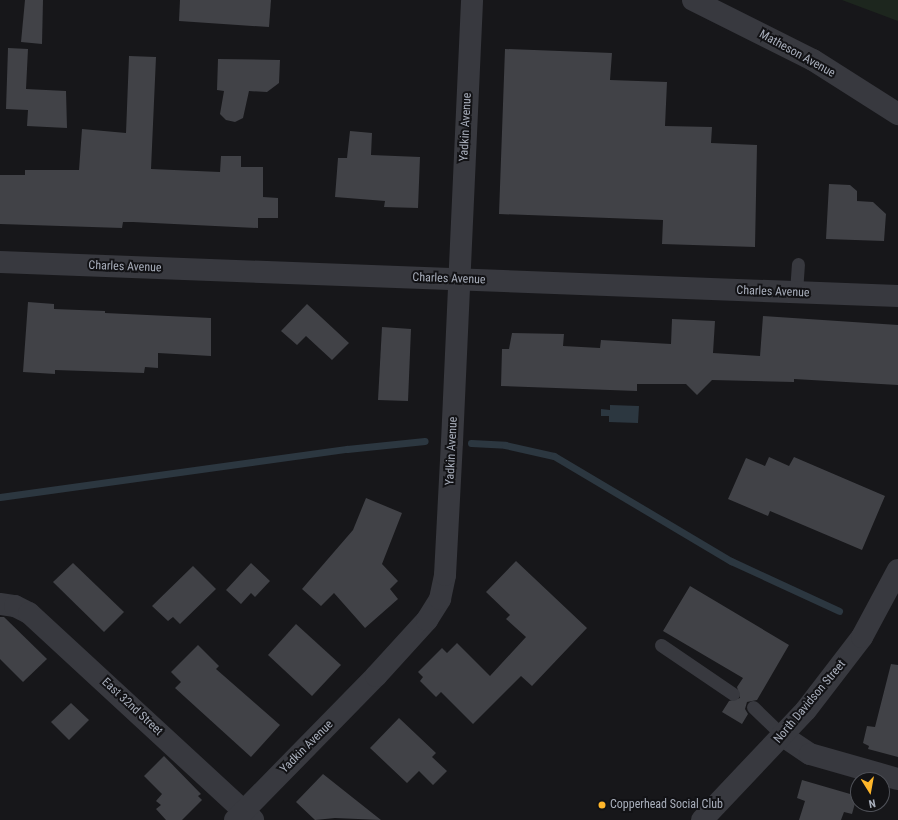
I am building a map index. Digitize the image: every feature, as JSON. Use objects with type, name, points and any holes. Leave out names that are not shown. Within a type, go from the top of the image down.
[{"type":"street","name":"Yadkin Avenue","points":[[244,817],[427,620],[440,599],[445,575],[472,0]]},
{"type":"street","name":"Matheson Avenue","points":[[693,0],[813,60],[898,114]]},
{"type":"street","name":"Charles Avenue","points":[[0,262],[898,296]]},
{"type":"street","name":"North Davidson Street","points":[[702,820],[782,736],[862,637],[898,570]]},
{"type":"street","name":"East 32nd Street","points":[[3,604],[29,613],[244,817]]},
{"type":"street","points":[[782,736],[810,754],[898,779]]},
{"type":"lane","points":[[796,292],[798,264]]},
{"type":"lane","points":[[661,645],[733,694]]},
{"type":"lane","points":[[753,707],[782,736]]},
{"type":"shaded area","points":[[842,0],[898,0],[898,21]]},
{"type":"shaded area","points":[[610,405],[639,406],[638,423],[609,422],[609,416],[601,416],[601,409],[610,410]]},
{"type":"building","points":[[25,0],[43,0],[42,44],[21,42]]},
{"type":"building","points":[[180,0],[271,0],[269,27],[179,21]]},
{"type":"building","points":[[8,48],[28,49],[26,89],[66,91],[67,128],[27,126],[28,110],[6,109]]},
{"type":"building","points":[[505,49],[612,53],[610,80],[667,82],[665,126],[712,127],[711,143],[757,145],[755,247],[662,244],[663,220],[499,214]]},
{"type":"building","points":[[129,56],[156,57],[151,169],[220,172],[221,156],[241,156],[241,167],[263,167],[263,197],[278,198],[278,218],[258,218],[258,228],[133,222],[123,222],[122,228],[0,224],[0,175],[25,175],[25,170],[79,170],[82,129],[126,133]]},
{"type":"building","points":[[218,59],[280,60],[279,83],[267,92],[249,91],[243,118],[235,122],[226,120],[220,114],[224,91],[217,90]]},
{"type":"building","points":[[350,131],[372,133],[371,155],[420,157],[418,208],[384,207],[385,201],[335,197],[338,158],[347,158]]},
{"type":"building","points":[[829,184],[850,185],[857,191],[857,201],[873,202],[886,214],[884,241],[826,239]]},
{"type":"building","points":[[28,302],[54,304],[54,309],[211,318],[211,356],[158,353],[158,368],[145,367],[144,373],[55,370],[55,374],[23,372]]},
{"type":"building","points":[[307,304],[349,343],[332,360],[306,336],[297,345],[281,331]]},
{"type":"building","points":[[763,316],[898,325],[898,385],[794,379],[794,382],[712,380],[697,395],[686,384],[637,384],[637,391],[501,386],[502,349],[509,349],[512,333],[564,334],[563,346],[600,348],[601,340],[671,344],[672,319],[715,321],[713,353],[760,356]]},
{"type":"building","points":[[382,327],[411,329],[408,401],[378,400]]},
{"type":"building","points":[[769,457],[789,466],[794,457],[885,496],[862,550],[770,511],[768,516],[728,499],[746,458],[765,466]]},
{"type":"building","points":[[366,498],[402,513],[382,564],[398,581],[390,589],[398,599],[365,628],[334,593],[321,606],[302,589],[353,530]]},
{"type":"building","points":[[516,561],[587,628],[532,686],[521,676],[473,724],[441,692],[436,697],[420,681],[423,677],[418,672],[442,648],[447,653],[457,643],[490,676],[526,637],[506,619],[510,615],[486,592]]},
{"type":"building","points":[[73,563],[124,612],[104,632],[53,582]]},
{"type":"building","points":[[251,563],[270,581],[255,597],[251,593],[241,604],[226,590]]},
{"type":"building","points":[[193,566],[216,589],[180,624],[173,617],[168,621],[152,606]]},
{"type":"building","points":[[690,586],[789,645],[757,700],[747,702],[745,709],[748,714],[742,724],[722,712],[729,701],[740,698],[737,687],[743,678],[663,631]]},
{"type":"building","points":[[0,617],[4,617],[47,659],[23,682],[0,659]]},
{"type":"building","points":[[296,624],[341,665],[312,696],[268,655]]},
{"type":"building","points":[[198,645],[219,666],[216,669],[280,725],[251,757],[175,688],[181,682],[171,672]]},
{"type":"building","points":[[891,664],[898,665],[898,757],[868,749],[869,746],[863,743],[867,726],[875,727]]},
{"type":"building","points":[[71,703],[89,720],[69,740],[51,722]]},
{"type":"building","points":[[399,718],[436,753],[432,757],[447,771],[433,785],[419,771],[407,783],[370,748]]},
{"type":"building","points":[[164,756],[201,794],[198,796],[202,800],[182,820],[166,820],[156,809],[161,805],[156,801],[162,794],[144,776]]},
{"type":"building","points":[[323,774],[381,820],[335,818],[315,820],[296,802]]},
{"type":"building","points":[[802,780],[850,794],[850,812],[853,812],[852,814],[844,812],[841,820],[799,820],[805,801],[797,798]]},
{"type":"waterway","points":[[0,497],[347,449],[425,441]]},
{"type":"waterway","points":[[471,443],[505,445],[554,456],[731,561],[839,611]]},
{"type":"place","name":"Copperhead Social Club","points":[[602,805]]}]
